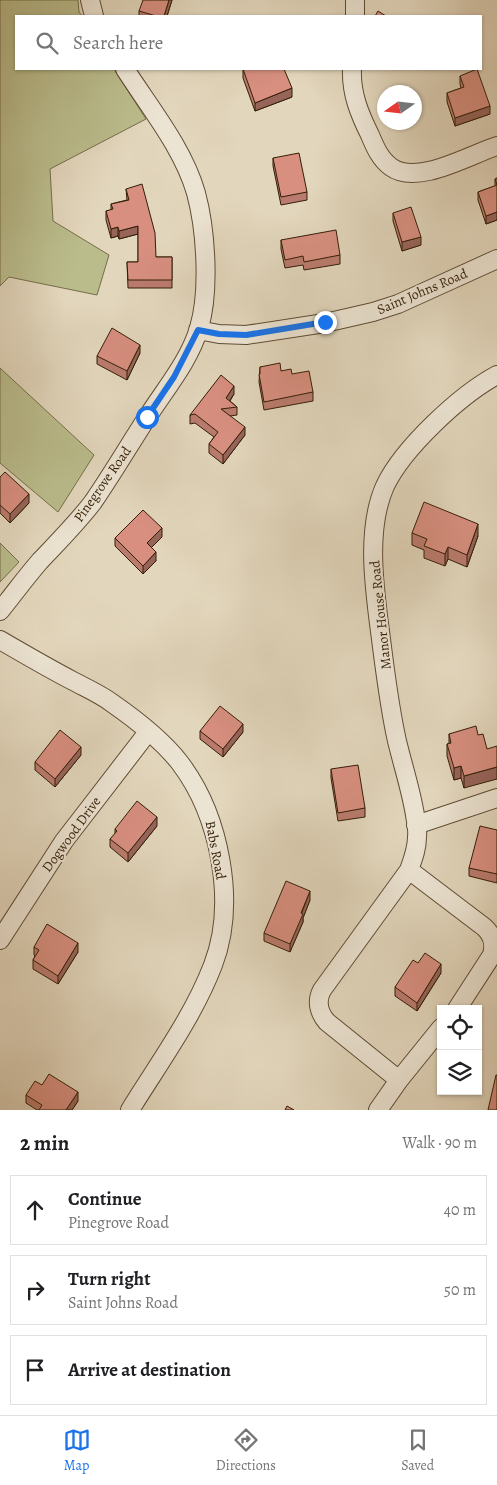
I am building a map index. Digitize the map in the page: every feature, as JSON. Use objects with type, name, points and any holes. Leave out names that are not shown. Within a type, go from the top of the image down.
[{"type":"street","points":[[90,0],[94,15]]},
{"type":"street","points":[[355,0],[355,15]]},
{"type":"street","name":"Pinegrove Road","points":[[0,612],[39,563],[92,502],[174,377],[198,330],[202,309],[204,249],[202,220],[196,192],[186,166],[172,140],[126,70]]},
{"type":"street","points":[[352,70],[353,90],[359,112],[379,154],[392,168],[402,173],[420,174],[497,146]]},
{"type":"street","name":"Saint Johns Road","points":[[198,330],[219,334],[246,335],[373,312],[398,304],[497,259]]},
{"type":"street","name":"Manor House Road","points":[[399,1080],[326,1022],[322,1016],[319,1000],[322,990],[409,870],[418,836],[412,800],[397,739],[382,644],[374,580],[373,547],[376,518],[385,486],[403,458],[428,429],[466,396],[497,375]]},
{"type":"street","name":"Babs Road","points":[[0,640],[111,702],[161,742],[181,764],[201,796],[212,823],[221,862],[224,896],[222,931],[213,964],[195,1005],[130,1110]]},
{"type":"street","name":"Dogwood Drive","points":[[0,940],[64,841],[148,732]]},
{"type":"street","points":[[416,825],[497,798]]},
{"type":"street","points":[[409,870],[484,927],[493,940],[492,955],[460,1005]]},
{"type":"street","points":[[378,1110],[399,1080],[437,1033]]},
{"type":"green space","points":[[0,0],[78,0],[79,12],[81,15],[15,15],[15,70],[115,70],[146,119],[50,169],[53,221],[109,255],[97,295],[9,277],[0,286]]},
{"type":"green space","points":[[0,368],[94,455],[58,512],[0,463]]},
{"type":"green space","points":[[0,543],[19,562],[0,582]]},
{"type":"building","points":[[143,0],[169,0],[164,15],[153,15],[139,11]]},
{"type":"building","points":[[378,11],[384,15],[376,15]]},
{"type":"building","points":[[243,70],[284,70],[292,88],[255,103]]},
{"type":"building","points":[[477,70],[490,106],[455,118],[447,93],[464,87],[460,76]]},
{"type":"building","points":[[299,153],[307,192],[281,197],[273,158]]},
{"type":"building","points":[[142,184],[155,233],[156,257],[172,257],[172,280],[128,280],[127,262],[138,262],[138,226],[119,231],[118,227],[111,229],[106,211],[113,209],[111,204],[129,200],[126,189]]},
{"type":"building","points":[[497,185],[497,212],[486,216],[478,192]]},
{"type":"building","points":[[411,207],[421,237],[402,242],[393,213]]},
{"type":"building","points":[[336,230],[340,255],[304,262],[303,256],[285,260],[281,240]]},
{"type":"building","points":[[112,328],[140,345],[127,371],[97,356]]},
{"type":"building","points":[[280,363],[281,371],[291,369],[292,374],[309,371],[313,392],[264,402],[259,374],[260,367]]},
{"type":"building","points":[[221,375],[234,386],[226,398],[237,407],[221,409],[245,427],[223,455],[209,444],[218,432],[195,414],[190,415]]},
{"type":"building","points":[[5,472],[29,494],[10,514],[0,505],[0,477]]},
{"type":"building","points":[[424,502],[478,524],[467,555],[448,547],[445,554],[424,546],[427,539],[412,533]]},
{"type":"building","points":[[143,510],[162,528],[147,543],[156,552],[143,566],[115,538]]},
{"type":"building","points":[[220,706],[243,724],[223,749],[200,731]]},
{"type":"building","points":[[476,726],[478,735],[483,734],[487,749],[497,746],[497,767],[464,776],[461,766],[454,768],[447,744],[451,743],[449,734]]},
{"type":"building","points":[[60,730],[81,747],[55,779],[35,762]]},
{"type":"building","points":[[358,765],[365,808],[338,813],[331,769]]},
{"type":"building","points":[[137,801],[157,817],[128,853],[110,839],[117,831],[115,829]]},
{"type":"building","points":[[480,826],[497,830],[497,874],[469,868]]},
{"type":"building","points":[[286,881],[310,891],[301,913],[303,914],[290,944],[264,933]]},
{"type":"building","points":[[47,924],[78,943],[58,976],[33,960],[39,950],[34,947]]},
{"type":"building","points":[[425,953],[441,964],[417,1003],[395,987],[413,960],[418,963]]},
{"type":"building","points":[[49,1074],[78,1092],[66,1110],[39,1110],[42,1105],[26,1095],[35,1081],[42,1085]]},
{"type":"building","points":[[496,1075],[497,1110],[488,1110]]},
{"type":"building","points":[[287,1106],[294,1110],[285,1110]]},
{"type":"route","points":[[147,417],[174,377],[198,330],[219,334],[246,335],[325,322]]}]
